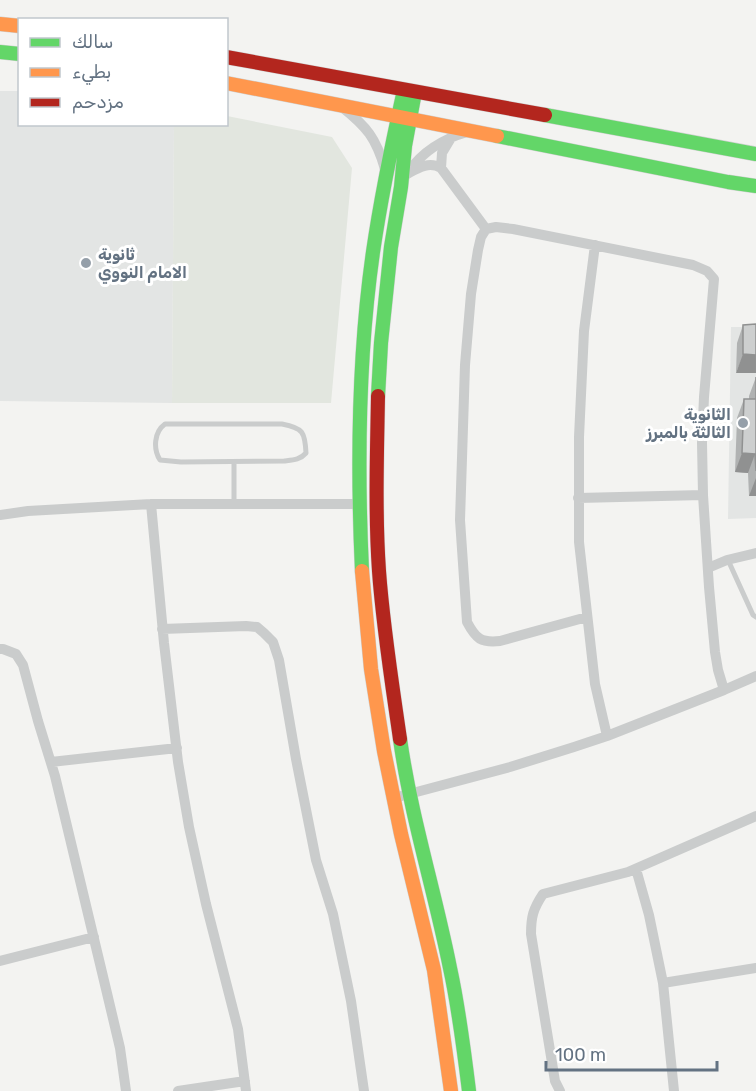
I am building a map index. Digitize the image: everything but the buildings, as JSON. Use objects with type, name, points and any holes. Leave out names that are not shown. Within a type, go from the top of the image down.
[{"type":"street","points":[[0,24],[18,26]]},
{"type":"street","points":[[0,52],[18,54]]},
{"type":"street","points":[[228,57],[756,154]]},
{"type":"street","points":[[228,82],[756,186]]},
{"type":"street","points":[[410,91],[404,118],[386,171],[373,248],[358,441],[358,504],[367,633],[374,688],[407,860],[434,969],[451,1091]]},
{"type":"street","points":[[340,105],[362,123],[372,137],[380,151],[386,171]]},
{"type":"street","points":[[404,118],[405,146],[391,247],[378,392],[376,505],[379,571],[401,747],[450,967],[460,1020],[469,1091]]},
{"type":"street","points":[[401,187],[407,174],[434,146],[471,131]]},
{"type":"street","points":[[441,168],[442,153],[452,137]]},
{"type":"street","points":[[407,174],[430,164],[437,165],[486,229]]},
{"type":"street","points":[[587,616],[500,641],[488,642],[480,640],[472,632],[467,622],[460,520],[465,365],[471,294],[478,250],[481,237],[486,229],[496,227],[513,229],[693,265],[707,271],[714,279],[702,443],[715,652],[724,690]]},
{"type":"street","points":[[595,245],[584,331],[579,437],[579,542],[596,684],[607,736]]},
{"type":"street","points":[[578,498],[704,495]]},
{"type":"street","points":[[0,516],[27,511],[151,504],[358,504]]},
{"type":"street","points":[[151,504],[162,629],[189,827],[238,1029],[246,1086],[178,1091]]},
{"type":"street","points":[[708,568],[727,560],[756,553]]},
{"type":"street","points":[[162,629],[257,627],[273,642],[279,660],[316,860],[333,914],[351,1001],[364,1091]]},
{"type":"street","points":[[0,649],[16,654],[23,665],[51,762],[120,1048],[126,1091]]},
{"type":"street","points":[[394,798],[510,767],[607,736],[756,676]]},
{"type":"street","points":[[51,762],[177,748]]},
{"type":"street","points":[[560,1091],[555,1081],[531,934],[531,917],[543,894],[636,868],[756,816]]},
{"type":"street","points":[[636,868],[649,915],[663,983],[674,1091]]},
{"type":"street","points":[[0,961],[94,937]]},
{"type":"street","points":[[663,983],[756,968]]},
{"type":"lane","points":[[165,424],[282,424],[293,426],[305,437],[306,453],[302,458],[234,462],[160,460],[156,453],[159,428],[165,424]]},
{"type":"lane","points":[[234,462],[234,503]]},
{"type":"lane","points":[[727,560],[756,617]]},
{"type":"shaded area","name":"ثانوية الامام النووي","points":[[0,91],[18,91],[18,126],[174,126],[172,403],[0,401]]},
{"type":"shaded area","points":[[228,116],[332,137],[352,168],[331,403],[172,403],[174,126],[228,126]]},
{"type":"shaded area","name":"الثانوية الثالثة بالمبرز","points":[[731,327],[756,327],[756,518],[728,519]]},
{"type":"traffic: fast","points":[[0,52],[18,54]]},
{"type":"traffic: fast","points":[[362,571],[359,451],[364,331],[376,231],[404,90]]},
{"type":"traffic: fast","points":[[378,396],[391,247],[415,92]]},
{"type":"traffic: fast","points":[[545,115],[756,154]]},
{"type":"traffic: fast","points":[[497,136],[756,186]]},
{"type":"traffic: fast","points":[[400,739],[410,797],[453,983],[469,1091]]},
{"type":"traffic: slow","points":[[0,24],[18,26]]},
{"type":"traffic: slow","points":[[228,83],[497,136]]},
{"type":"traffic: slow","points":[[362,571],[371,669],[384,751],[401,834],[434,970],[451,1091]]},
{"type":"traffic: jam","points":[[228,57],[545,115]]},
{"type":"traffic: jam","points":[[378,396],[379,571],[385,634],[400,739]]},
{"type":"place","name":"ثانوية الامام النووي","points":[[86,263]]},
{"type":"place","name":"الثانوية الثالثة بالمبرز","points":[[743,423]]}]
